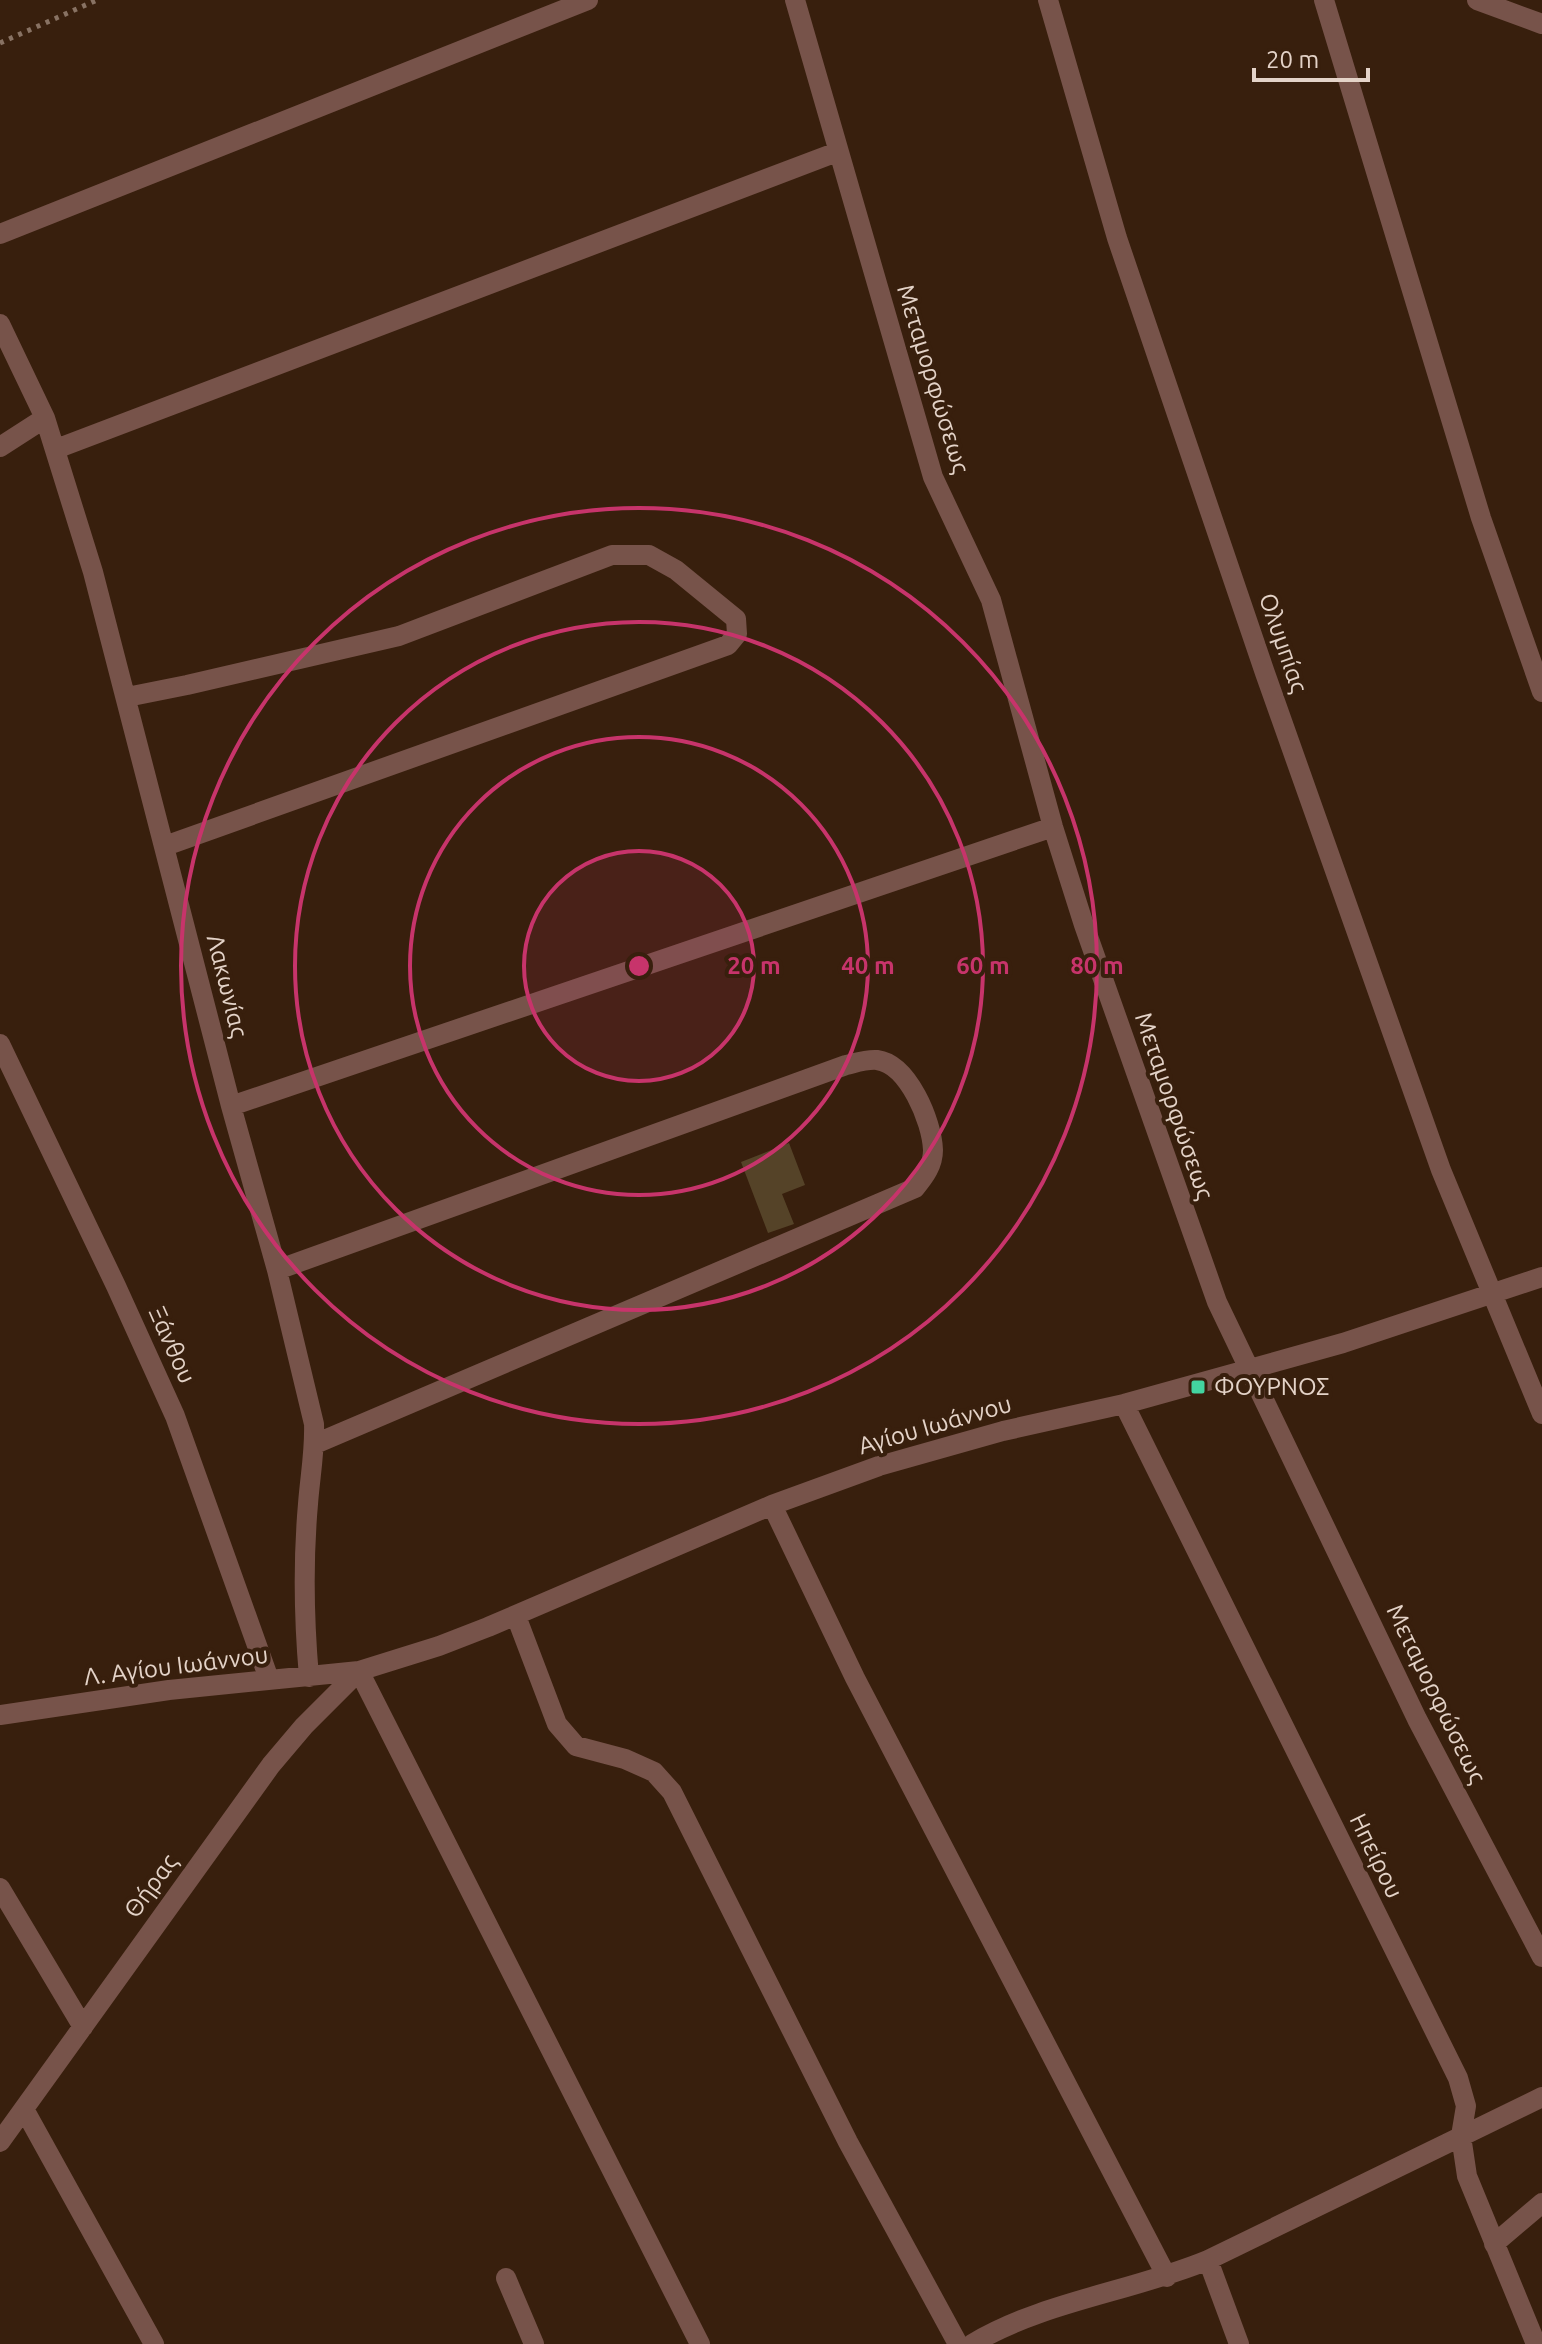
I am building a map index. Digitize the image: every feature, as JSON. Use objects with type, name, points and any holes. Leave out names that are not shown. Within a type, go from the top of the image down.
[{"type":"street","points":[[0,234],[588,0]]},
{"type":"street","name":"Μεταμορφώσεως","points":[[795,0],[933,477],[991,600],[1053,827],[1084,925],[1217,1302],[1417,1719],[1542,1957]]},
{"type":"street","name":"Ολυμπίας","points":[[1048,0],[1117,238],[1260,658],[1441,1170],[1542,1414]]},
{"type":"street","points":[[1324,0],[1481,518],[1542,692]]},
{"type":"street","points":[[1477,0],[1542,24]]},
{"type":"street","points":[[56,449],[837,152]]},
{"type":"street","name":"Λακωνίας","points":[[0,324],[45,418],[56,449],[127,697],[231,1106],[277,1270],[314,1424],[305,1621],[309,1677]]},
{"type":"street","points":[[0,447],[45,418]]},
{"type":"street","points":[[127,697],[399,636],[612,555],[649,555],[676,570],[736,619],[737,634],[728,645],[165,846]]},
{"type":"street","points":[[231,1106],[1053,827]]},
{"type":"street","name":"Ξάνθου","points":[[0,1044],[175,1416],[269,1679]]},
{"type":"street","points":[[277,1270],[846,1065],[876,1060],[896,1067],[909,1083],[923,1111],[933,1150],[928,1172],[915,1188],[315,1444]]},
{"type":"street","name":"Αγίου Ιωάννου","points":[[359,1671],[439,1646],[516,1616],[772,1505],[879,1466],[942,1447],[1124,1404],[1343,1343],[1542,1277]]},
{"type":"street","name":"Ηπείρου","points":[[1124,1404],[1458,2078],[1466,2106],[1461,2136],[1467,2176],[1536,2344]]},
{"type":"street","points":[[772,1505],[855,1678],[1167,2277]]},
{"type":"street","points":[[516,1616],[557,1724],[566,1735],[576,1746],[625,1759],[654,1772],[672,1792],[848,2142],[958,2344]]},
{"type":"street","points":[[359,1671],[700,2344]]},
{"type":"street","name":"Λ. Αγίου Ιωάννου","points":[[0,1715],[169,1690],[359,1671]]},
{"type":"street","name":"Θήρας","points":[[0,2142],[271,1765],[304,1726],[359,1671]]},
{"type":"street","points":[[0,1888],[83,2027]]},
{"type":"street","points":[[972,2344],[1030,2316],[1167,2277],[1208,2260],[1542,2097]]},
{"type":"street","points":[[24,2109],[154,2344]]},
{"type":"street","points":[[1494,2244],[1542,2203]]},
{"type":"street","points":[[1208,2260],[1239,2344]]},
{"type":"street","points":[[506,2278],[534,2344]]},
{"type":"path","points":[[0,43],[97,0]]},
{"type":"building","points":[[789,1143],[805,1185],[782,1194],[794,1224],[768,1233],[741,1162]]},
{"type":"place","name":"ΦΟΥΡΝΟΣ","points":[[1198,1387]]}]
